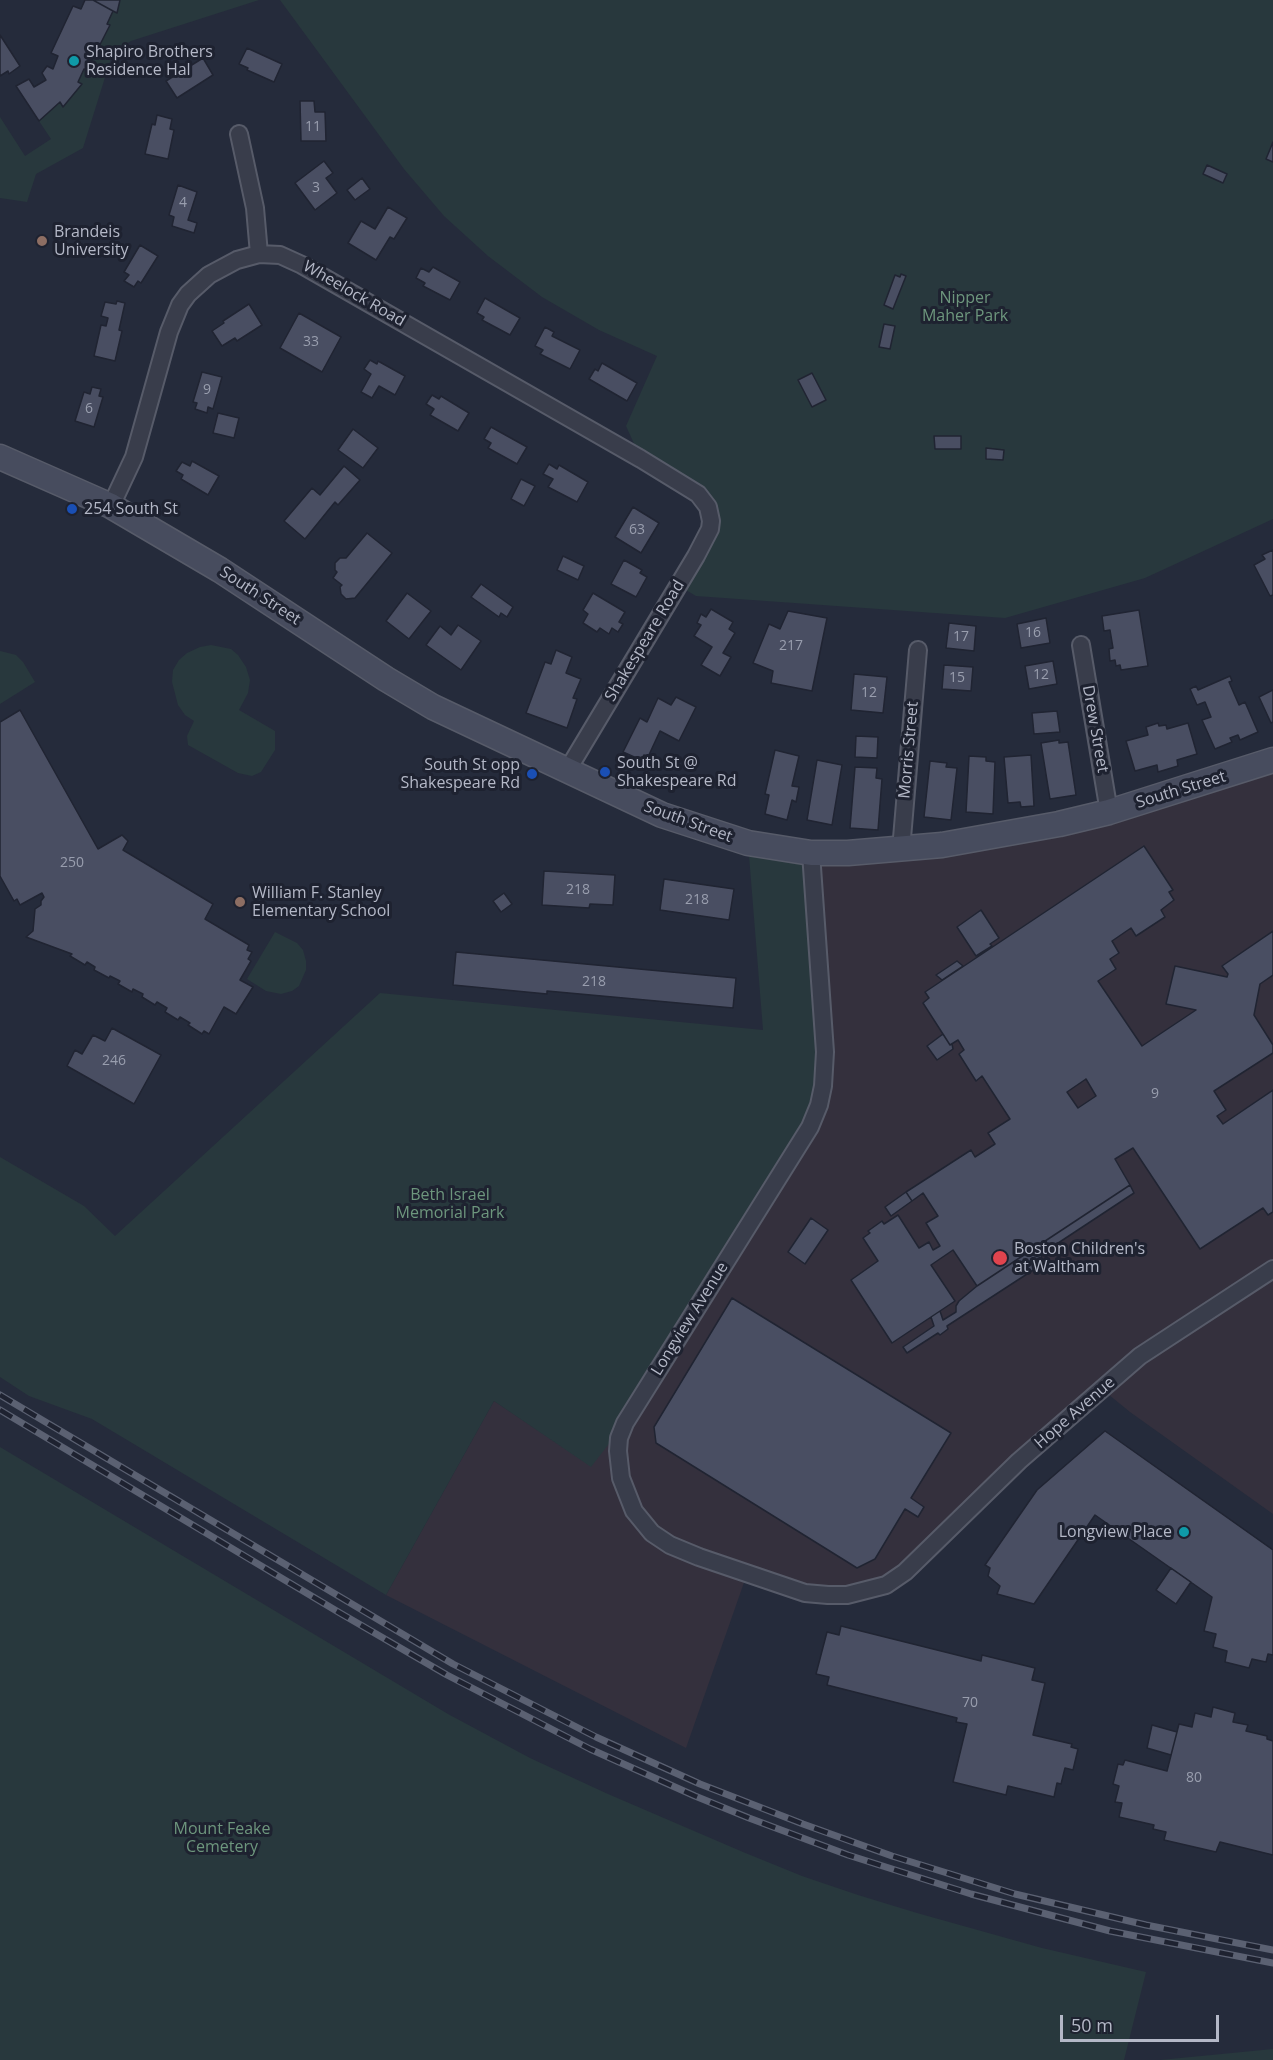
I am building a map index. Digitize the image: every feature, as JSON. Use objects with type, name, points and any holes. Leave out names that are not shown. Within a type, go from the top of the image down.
[{"type":"main road","name":"South Street","points":[[0,457],[111,506],[220,570],[386,679],[433,707],[662,815],[748,843],[812,853],[857,853],[1000,835],[1109,812],[1273,760]]},
{"type":"street","points":[[239,134],[255,208],[259,254]]},
{"type":"street","name":"Wheelock Road","points":[[111,506],[134,457],[169,332],[180,305],[188,294],[209,275],[237,260],[259,254],[280,255],[302,265],[692,489],[708,507]]},
{"type":"street","name":"Shakespeare Road","points":[[567,771],[702,547],[710,529],[708,507]]},
{"type":"street","name":"Drew Street","points":[[1081,645],[1109,812]]},
{"type":"street","name":"Morris Street","points":[[901,849],[918,650]]},
{"type":"street","name":"Longview Avenue","points":[[812,853],[825,1052],[823,1086],[819,1105],[810,1127],[625,1423],[619,1438],[618,1464],[628,1498],[639,1518],[660,1540],[679,1550],[784,1587],[815,1595],[861,1592],[896,1579]]},
{"type":"street","name":"Hope Avenue","points":[[896,1579],[915,1564],[1020,1461],[1140,1356],[1273,1269]]},
{"type":"shaded area","name":"Boston Children's at Waltham","points":[[1273,760],[1273,1514],[1130,1412],[1103,1390],[915,1564],[847,1595],[747,1574],[686,1748],[386,1595],[494,1401],[591,1466],[810,1127],[811,853],[942,845]]},
{"type":"green space","points":[[120,0],[259,0],[131,41],[113,52],[83,148],[36,174],[27,202],[0,198],[0,117],[25,156],[51,139],[39,121],[60,102],[63,106],[81,85],[78,82],[109,25],[107,24],[113,11],[117,13]]},
{"type":"green space","name":"Nipper Maher Park","points":[[280,0],[1273,0],[1273,519],[1145,578],[1005,618],[696,596],[679,586],[710,514],[641,459],[626,426],[657,356],[599,330],[542,297],[488,256],[444,216],[404,169]]},
{"type":"green space","points":[[211,645],[231,649],[246,667],[250,680],[248,693],[239,710],[275,731],[275,750],[261,772],[252,776],[238,773],[188,745],[187,736],[194,721],[185,715],[178,705],[172,682],[173,670],[187,653]]},
{"type":"green space","points":[[0,651],[16,655],[35,682],[0,704]]},
{"type":"green space","name":"Beth Israel Memorial Park","points":[[748,843],[811,853],[819,1105],[625,1423],[591,1467],[494,1401],[386,1595],[92,1419],[29,1396],[0,1377],[0,1157],[84,1206],[115,1236],[380,993],[763,1030]]},
{"type":"green space","points":[[275,932],[297,943],[303,950],[306,961],[306,970],[299,986],[281,994],[266,991],[247,979]]},
{"type":"green space","name":"Mount Feake Cemetery","points":[[0,1447],[448,1714],[530,1758],[608,1794],[802,1876],[858,1895],[1042,1948],[1146,1972],[1124,2060],[0,2060]]},
{"type":"green space","points":[[1273,2049],[1273,2060],[1160,2060]]},
{"type":"building","name":"Shapiro Brothers Residence Hal","points":[[85,0],[93,0],[113,11],[107,24],[110,25],[87,70],[84,69],[78,82],[82,84],[63,107],[60,102],[39,121],[16,86],[29,79],[34,87],[46,80],[42,73],[47,66],[53,69],[58,56],[51,53],[73,6],[81,9]]},
{"type":"building","points":[[93,0],[120,0],[117,13],[113,11]]},
{"type":"building","points":[[0,35],[20,66],[9,74],[8,71],[0,76]]},
{"type":"building","points":[[247,48],[282,64],[274,82],[239,64]]},
{"type":"building","points":[[203,58],[213,75],[177,98],[166,81]]},
{"type":"building","points":[[300,101],[314,101],[315,112],[325,112],[326,141],[301,141]]},
{"type":"building","points":[[157,115],[172,119],[170,129],[174,130],[168,159],[145,154],[152,124],[155,125]]},
{"type":"building","points":[[1273,142],[1273,162],[1266,159]]},
{"type":"building","points":[[324,161],[333,173],[326,178],[337,193],[315,210],[295,183]]},
{"type":"building","points":[[1207,165],[1227,174],[1223,183],[1203,174]]},
{"type":"building","points":[[362,178],[370,189],[355,200],[347,190]]},
{"type":"building","points":[[178,185],[197,192],[188,220],[197,223],[194,233],[172,226],[174,217],[169,215]]},
{"type":"building","points":[[388,207],[407,218],[394,239],[390,237],[376,260],[348,243],[361,221],[375,229]]},
{"type":"building","points":[[140,245],[158,256],[141,283],[138,281],[134,287],[124,281],[129,275],[124,272]]},
{"type":"building","points":[[433,267],[460,282],[450,300],[423,286],[425,283],[416,278],[421,268],[429,272]]},
{"type":"building","points":[[901,274],[906,276],[893,309],[884,305],[895,275],[900,277]]},
{"type":"building","points":[[485,298],[520,318],[510,335],[482,320],[484,317],[477,313]]},
{"type":"building","points":[[117,301],[125,303],[119,330],[122,331],[115,361],[94,356],[101,325],[106,326],[108,318],[101,316],[105,302],[116,304]]},
{"type":"building","points":[[249,304],[262,325],[237,341],[235,338],[222,346],[212,331]]},
{"type":"building","points":[[299,313],[341,337],[322,372],[280,348]]},
{"type":"building","points":[[884,324],[895,326],[890,349],[879,347]]},
{"type":"building","points":[[545,327],[554,332],[552,336],[580,350],[570,369],[540,354],[543,350],[535,346]]},
{"type":"building","points":[[370,360],[377,364],[378,361],[405,376],[395,395],[379,386],[372,398],[361,392],[371,374],[364,369]]},
{"type":"building","points":[[602,363],[637,383],[627,401],[589,379],[595,369],[598,371]]},
{"type":"building","points":[[202,372],[222,377],[213,409],[208,407],[207,413],[195,409],[197,403],[193,402]]},
{"type":"building","points":[[812,373],[826,400],[812,407],[798,380]]},
{"type":"building","points":[[92,387],[101,389],[99,396],[103,397],[94,427],[75,421],[84,392],[90,394]]},
{"type":"building","points":[[432,395],[439,399],[441,396],[469,413],[458,431],[430,415],[434,409],[426,404]]},
{"type":"building","points":[[218,413],[239,418],[234,438],[213,433]]},
{"type":"building","points":[[491,427],[527,447],[517,464],[488,448],[491,443],[484,439]]},
{"type":"building","points":[[353,429],[378,448],[363,468],[338,450]]},
{"type":"building","points":[[934,436],[961,436],[961,449],[935,449]]},
{"type":"building","points":[[986,448],[1004,450],[1003,460],[986,459]]},
{"type":"building","points":[[192,461],[219,476],[208,495],[181,479],[183,475],[176,471],[182,462],[190,466]]},
{"type":"building","points":[[549,464],[557,469],[559,465],[588,482],[577,502],[548,487],[553,479],[543,474]]},
{"type":"building","points":[[344,466],[360,480],[338,505],[335,502],[305,539],[284,521],[312,488],[320,495]]},
{"type":"building","points":[[521,479],[535,486],[524,506],[511,499]]},
{"type":"building","points":[[633,507],[659,523],[641,553],[615,537]]},
{"type":"building","points":[[367,533],[392,553],[355,598],[346,599],[341,594],[342,585],[333,578],[337,572],[335,563],[340,558],[346,558]]},
{"type":"building","points":[[1273,550],[1273,595],[1270,596],[1254,565],[1265,559],[1262,555]]},
{"type":"building","points":[[563,556],[584,566],[578,580],[557,570]]},
{"type":"building","points":[[624,560],[642,570],[640,573],[647,577],[636,597],[611,584]]},
{"type":"building","points":[[481,584],[513,607],[507,617],[501,613],[499,617],[471,597]]},
{"type":"building","points":[[407,593],[431,611],[409,639],[386,621]]},
{"type":"building","points":[[593,593],[625,612],[619,622],[623,624],[618,632],[612,628],[609,634],[600,628],[597,632],[583,623],[588,614],[583,610]]},
{"type":"building","points":[[711,609],[733,622],[729,629],[735,633],[723,653],[731,657],[720,676],[701,665],[712,647],[694,636],[701,625],[697,623],[701,614],[706,617]]},
{"type":"building","points":[[1139,610],[1148,666],[1121,670],[1120,665],[1116,666],[1115,660],[1110,661],[1109,649],[1113,648],[1110,630],[1104,631],[1102,616]]},
{"type":"building","points":[[788,611],[827,618],[812,691],[771,683],[773,671],[753,663],[769,624],[780,629]]},
{"type":"building","points":[[1046,618],[1050,643],[1021,648],[1017,624]]},
{"type":"building","points":[[949,623],[976,626],[974,651],[946,648]]},
{"type":"building","points":[[458,625],[481,641],[461,670],[426,645],[440,626],[451,635]]},
{"type":"building","points":[[556,650],[572,657],[566,673],[581,679],[573,698],[577,699],[567,728],[526,713],[545,662],[551,664]]},
{"type":"building","points":[[1053,661],[1057,684],[1029,689],[1025,666]]},
{"type":"building","points":[[944,665],[973,667],[971,691],[942,689]]},
{"type":"building","points":[[854,674],[887,677],[883,713],[851,710]]},
{"type":"building","points":[[1230,676],[1232,681],[1229,682],[1239,705],[1245,702],[1258,732],[1240,740],[1238,735],[1230,738],[1232,742],[1215,749],[1202,720],[1211,717],[1205,702],[1197,705],[1190,689],[1196,686],[1198,690]]},
{"type":"building","points":[[1273,690],[1273,722],[1271,723],[1259,697]]},
{"type":"building","points":[[676,697],[696,707],[679,741],[660,731],[648,757],[644,755],[641,760],[623,752],[640,718],[647,722],[658,698],[671,705]]},
{"type":"building","points":[[20,710],[98,849],[122,835],[128,841],[123,850],[213,904],[205,919],[249,945],[247,950],[252,952],[248,959],[251,961],[240,980],[253,987],[236,1014],[224,1007],[209,1034],[204,1031],[202,1034],[180,1017],[178,1020],[165,1012],[167,1008],[157,1002],[155,1005],[142,997],[143,994],[133,989],[132,992],[118,984],[120,981],[94,970],[95,967],[87,962],[85,965],[70,956],[72,954],[26,937],[33,931],[35,909],[41,905],[44,897],[42,893],[20,905],[17,899],[14,901],[0,876],[0,722]]},
{"type":"building","points":[[1057,711],[1060,732],[1034,734],[1032,713]]},
{"type":"building","points":[[1158,723],[1159,726],[1166,725],[1167,729],[1188,723],[1197,754],[1177,760],[1178,766],[1158,772],[1157,765],[1135,771],[1126,741],[1148,735],[1146,727]]},
{"type":"building","points":[[856,736],[878,737],[877,758],[855,757]]},
{"type":"building","points":[[1059,740],[1059,743],[1068,742],[1076,795],[1050,799],[1041,743]]},
{"type":"building","points":[[775,750],[799,756],[792,786],[799,787],[796,802],[792,800],[787,820],[765,814],[769,795],[765,794]]},
{"type":"building","points":[[1031,755],[1034,806],[1021,807],[1020,802],[1008,803],[1004,757]]},
{"type":"building","points":[[969,756],[986,757],[986,761],[995,762],[993,814],[966,812]]},
{"type":"building","points":[[817,760],[842,765],[832,825],[807,820]]},
{"type":"building","points":[[930,761],[947,763],[946,767],[957,768],[951,820],[924,817]]},
{"type":"building","points":[[855,767],[877,768],[876,778],[882,779],[878,830],[850,828]]},
{"type":"building","name":"Boston Children's at Waltham","points":[[1144,846],[1173,890],[1169,892],[1174,900],[1161,910],[1165,917],[1136,936],[1131,928],[1112,941],[1119,953],[1110,959],[1116,969],[1098,981],[1142,1046],[1196,1010],[1166,1004],[1175,966],[1227,977],[1228,974],[1222,966],[1273,931],[1273,975],[1260,984],[1254,1015],[1273,1045],[1273,1053],[1214,1091],[1226,1110],[1217,1116],[1223,1124],[1273,1090],[1273,1212],[1268,1215],[1263,1208],[1200,1249],[1133,1148],[1115,1159],[1130,1185],[977,1286],[953,1250],[931,1265],[955,1301],[892,1343],[851,1280],[878,1261],[863,1238],[870,1233],[868,1231],[882,1221],[884,1224],[898,1215],[919,1248],[929,1242],[933,1250],[940,1246],[926,1223],[938,1216],[923,1193],[912,1201],[906,1192],[971,1150],[975,1157],[995,1144],[988,1133],[1010,1119],[982,1076],[976,1081],[959,1054],[964,1050],[958,1040],[950,1045],[923,1003],[929,998],[925,992]],"holes":[[[1086,1079],[1096,1096],[1078,1108],[1067,1092]]]},
{"type":"building","points":[[544,871],[615,875],[613,905],[590,904],[589,908],[542,905]]},
{"type":"building","points":[[664,879],[734,889],[729,920],[660,910]]},
{"type":"building","points":[[504,893],[512,904],[501,912],[493,901]]},
{"type":"building","points":[[981,910],[999,938],[990,944],[992,946],[976,956],[957,927]]},
{"type":"building","points":[[456,952],[736,978],[733,1008],[453,985]]},
{"type":"building","points":[[957,961],[963,966],[942,980],[936,975]]},
{"type":"building","points":[[112,1028],[161,1055],[134,1104],[67,1066],[75,1050],[82,1054],[93,1035],[105,1041]]},
{"type":"building","points":[[943,1034],[950,1045],[952,1044],[953,1049],[937,1060],[927,1046]]},
{"type":"building","points":[[1130,1185],[1134,1193],[1043,1253],[1041,1258],[1044,1263],[947,1326],[948,1329],[940,1335],[938,1333],[907,1353],[903,1347],[934,1326],[931,1317],[940,1311],[943,1320],[956,1312],[959,1301],[977,1286]]},
{"type":"building","points":[[906,1192],[912,1201],[891,1216],[885,1207]]},
{"type":"building","points":[[811,1218],[828,1230],[805,1264],[788,1252]]},
{"type":"building","points":[[732,1298],[951,1433],[911,1498],[924,1507],[918,1517],[905,1509],[875,1559],[857,1568],[656,1443],[654,1427]]},
{"type":"building","name":"Longview Place","points":[[1105,1431],[1273,1550],[1273,1655],[1268,1654],[1266,1662],[1252,1659],[1249,1668],[1225,1662],[1227,1651],[1213,1647],[1216,1634],[1204,1631],[1212,1597],[1095,1515],[1034,1604],[997,1594],[1000,1586],[988,1576],[990,1568],[985,1565],[1037,1490]]},
{"type":"building","points":[[1171,1568],[1191,1582],[1176,1604],[1156,1590]]},
{"type":"building","points":[[841,1626],[981,1661],[982,1655],[1035,1668],[1032,1680],[1045,1683],[1033,1735],[1072,1744],[1071,1747],[1078,1749],[1073,1770],[1065,1768],[1061,1784],[1057,1783],[1054,1797],[1008,1786],[1006,1795],[953,1782],[967,1724],[956,1722],[957,1718],[827,1685],[829,1677],[816,1674],[827,1632],[839,1635]]},
{"type":"building","points":[[1213,1707],[1235,1713],[1233,1722],[1248,1725],[1246,1731],[1267,1736],[1267,1739],[1273,1741],[1273,1855],[1220,1842],[1216,1852],[1164,1840],[1166,1832],[1153,1829],[1154,1825],[1119,1817],[1122,1803],[1115,1802],[1119,1786],[1113,1784],[1118,1764],[1123,1765],[1125,1760],[1167,1771],[1179,1724],[1192,1727],[1195,1713],[1211,1717]]},
{"type":"building","points":[[1152,1725],[1177,1732],[1171,1755],[1147,1748]]},
{"type":"railway","points":[[0,1395],[453,1664],[596,1737],[700,1784],[892,1856],[1015,1894],[1146,1925],[1273,1950]]},
{"type":"railway","points":[[0,1410],[447,1675],[590,1749],[695,1796],[848,1855],[971,1894],[1110,1931],[1273,1963]]},
{"type":"place","name":"Shapiro Brothers Residence Hal","points":[[74,61]]},
{"type":"place","name":"Brandeis University","points":[[42,241]]},
{"type":"place","name":"254 South St","points":[[72,509]]},
{"type":"place","name":"South St @ Shakespeare Rd","points":[[605,772]]},
{"type":"place","name":"South St opp Shakespeare Rd","points":[[532,774]]},
{"type":"place","name":"William F. Stanley Elementary School","points":[[240,902]]},
{"type":"place","name":"Boston Children's at Waltham","points":[[1000,1258]]},
{"type":"place","name":"Longview Place","points":[[1184,1532]]}]
